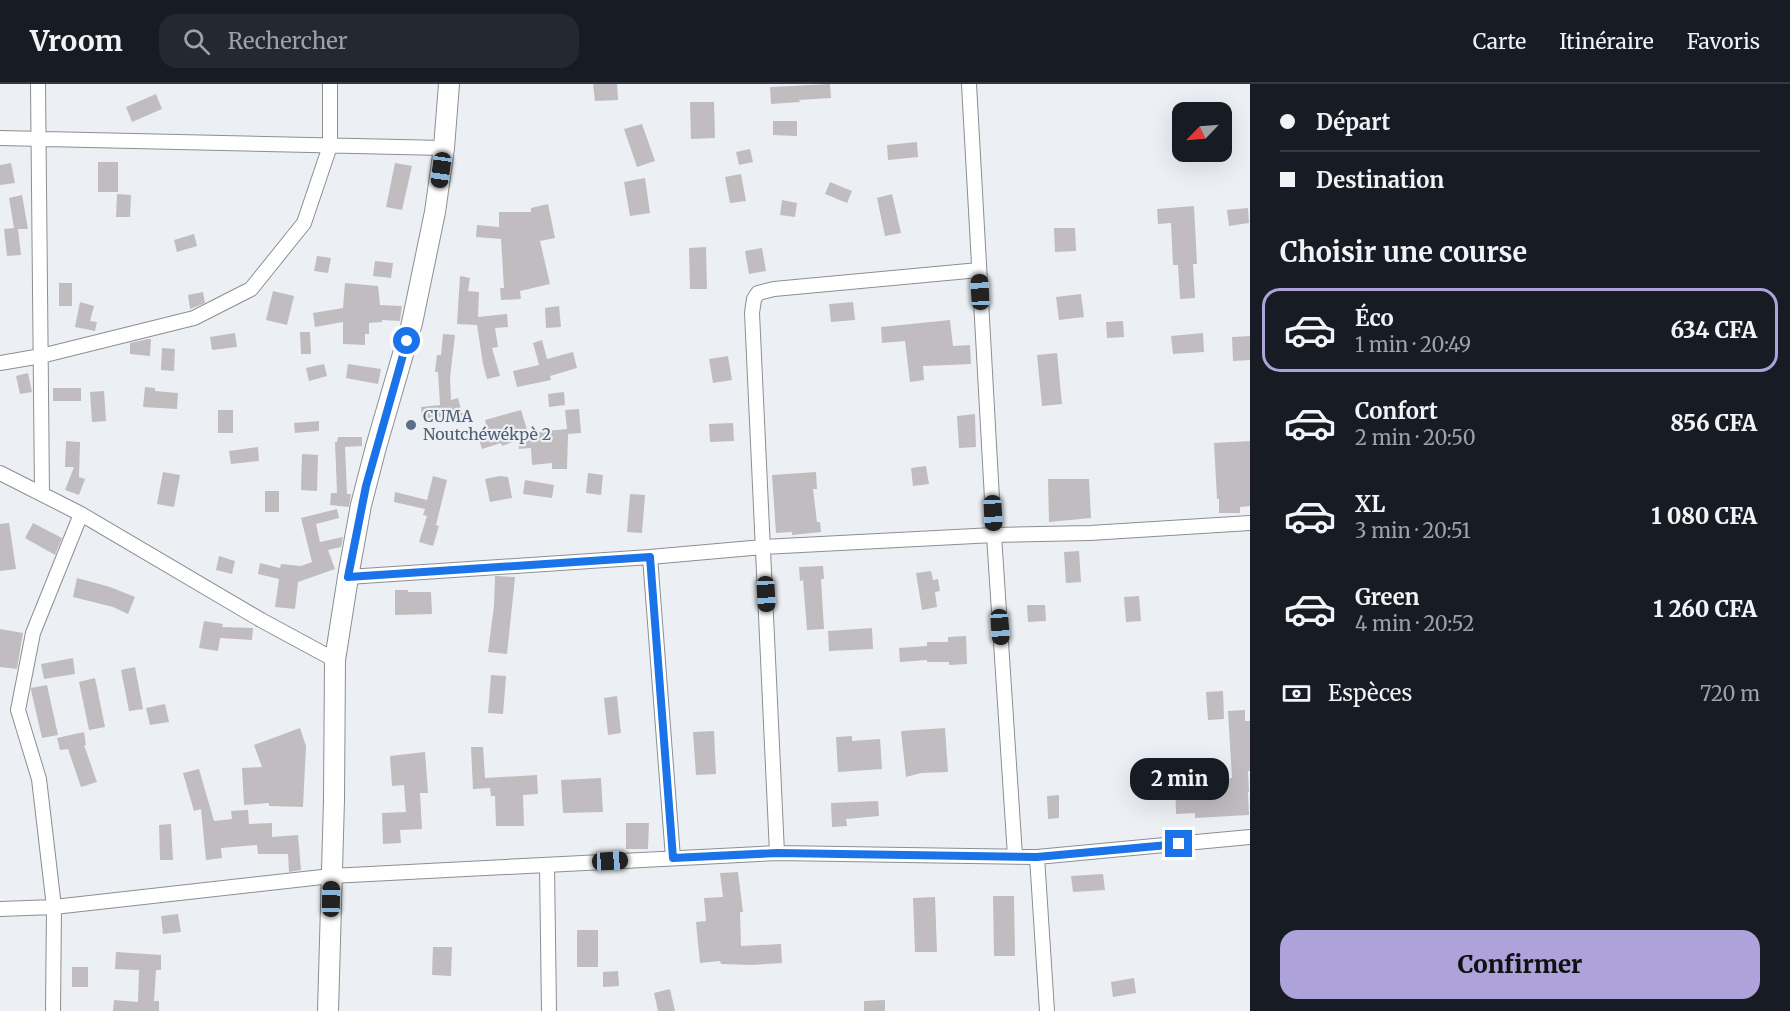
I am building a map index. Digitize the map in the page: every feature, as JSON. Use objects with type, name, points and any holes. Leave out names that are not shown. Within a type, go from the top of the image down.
[{"type":"main road","points":[[328,1011],[335,660],[364,493],[421,286],[444,148],[449,84]]},
{"type":"street","points":[[39,84],[42,494]]},
{"type":"street","points":[[0,363],[41,356],[194,318],[251,289],[304,223],[330,146],[330,84]]},
{"type":"street","points":[[969,84],[994,536],[1016,856]]},
{"type":"street","points":[[0,138],[444,148]]},
{"type":"street","points":[[777,853],[752,314],[754,299],[758,293],[774,289],[979,270]]},
{"type":"street","points":[[0,473],[81,514],[252,615],[335,660]]},
{"type":"street","points":[[53,1011],[54,907],[39,779],[18,710],[33,633],[81,514]]},
{"type":"street","points":[[348,577],[650,557],[763,547],[1090,533],[1250,523]]},
{"type":"street","points":[[650,557],[673,858]]},
{"type":"street","points":[[0,909],[54,907],[331,876],[777,853],[1037,857],[1250,837]]},
{"type":"street","points":[[1037,857],[1047,1011]]},
{"type":"street","points":[[547,864],[549,1011]]},
{"type":"building","points":[[593,84],[617,84],[618,100],[595,101]]},
{"type":"building","points":[[830,84],[831,98],[771,104],[770,87]]},
{"type":"building","points":[[156,94],[162,109],[132,122],[126,107]]},
{"type":"building","points":[[690,102],[714,102],[715,138],[691,139]]},
{"type":"building","points":[[773,121],[797,121],[797,136],[773,135]]},
{"type":"building","points":[[642,124],[655,161],[637,167],[624,129]]},
{"type":"building","points":[[917,142],[918,157],[888,160],[887,145]]},
{"type":"building","points":[[750,149],[753,162],[739,165],[736,152]]},
{"type":"building","points":[[98,162],[118,162],[118,192],[98,192]]},
{"type":"building","points":[[11,163],[15,183],[0,185],[0,165]]},
{"type":"building","points":[[395,163],[412,166],[402,210],[386,207]]},
{"type":"building","points":[[741,174],[746,201],[730,203],[725,177]]},
{"type":"building","points":[[645,178],[650,213],[630,216],[624,182]]},
{"type":"building","points":[[830,182],[852,191],[847,203],[825,194]]},
{"type":"building","points":[[117,194],[131,195],[130,217],[116,217]]},
{"type":"building","points":[[892,194],[901,233],[885,236],[877,198]]},
{"type":"building","points":[[22,195],[28,229],[18,229],[21,255],[7,256],[4,229],[14,228],[9,198]]},
{"type":"building","points":[[782,200],[797,203],[795,217],[780,215]]},
{"type":"building","points":[[548,204],[555,238],[540,241],[550,284],[520,291],[521,299],[501,300],[500,288],[504,288],[501,239],[476,237],[477,225],[499,227],[499,212],[531,212],[531,208]]},
{"type":"building","points":[[1194,206],[1197,264],[1193,264],[1195,298],[1180,299],[1178,265],[1173,265],[1171,223],[1158,224],[1157,209]]},
{"type":"building","points":[[1248,208],[1249,223],[1229,226],[1227,210]]},
{"type":"building","points":[[1054,228],[1075,228],[1076,251],[1055,252]]},
{"type":"building","points":[[194,234],[197,246],[177,252],[174,240]]},
{"type":"building","points":[[706,247],[707,289],[690,289],[689,248]]},
{"type":"building","points":[[762,248],[766,271],[749,274],[745,251]]},
{"type":"building","points":[[317,256],[331,258],[328,273],[314,271]]},
{"type":"building","points":[[375,261],[393,263],[391,278],[373,276]]},
{"type":"building","points":[[460,276],[470,278],[468,291],[479,292],[478,317],[507,314],[508,327],[495,328],[498,347],[492,348],[500,376],[487,379],[477,325],[457,324]]},
{"type":"building","points":[[59,283],[72,283],[72,306],[59,306]]},
{"type":"building","points":[[345,283],[378,286],[380,305],[402,306],[400,321],[382,320],[382,322],[369,323],[369,334],[365,334],[365,345],[343,344],[343,322],[315,327],[313,313],[343,308]]},
{"type":"building","points":[[273,291],[294,296],[287,325],[266,320]]},
{"type":"building","points":[[203,292],[205,303],[190,309],[188,295]]},
{"type":"building","points":[[1081,294],[1084,317],[1059,320],[1056,297]]},
{"type":"building","points":[[80,302],[94,306],[90,321],[97,322],[95,331],[75,327]]},
{"type":"building","points":[[853,302],[855,320],[831,322],[829,304]]},
{"type":"building","points":[[559,306],[561,327],[546,328],[545,308]]},
{"type":"building","points":[[950,320],[953,346],[970,345],[971,364],[923,366],[924,380],[910,382],[905,341],[882,343],[881,327]]},
{"type":"building","points":[[1123,321],[1124,337],[1107,338],[1106,322]]},
{"type":"building","points":[[300,332],[310,332],[311,354],[301,354]]},
{"type":"building","points":[[235,333],[237,347],[212,350],[210,337]]},
{"type":"building","points":[[1203,333],[1204,352],[1173,354],[1171,336]]},
{"type":"building","points":[[443,334],[455,335],[450,377],[451,400],[458,398],[464,420],[455,423],[452,415],[422,419],[421,407],[440,405],[438,372],[435,372],[437,355],[441,355]]},
{"type":"building","points":[[1250,336],[1250,360],[1233,361],[1232,337]]},
{"type":"building","points":[[151,339],[150,356],[130,354],[130,343]]},
{"type":"building","points":[[542,340],[547,359],[573,352],[577,368],[550,376],[551,380],[517,387],[513,371],[539,365],[533,343]]},
{"type":"building","points":[[162,348],[175,349],[174,371],[161,370]]},
{"type":"building","points":[[1057,353],[1062,404],[1042,406],[1037,355]]},
{"type":"building","points":[[728,356],[732,380],[713,383],[709,359]]},
{"type":"building","points":[[324,364],[327,376],[309,381],[306,368]]},
{"type":"building","points":[[348,364],[381,369],[378,384],[346,378]]},
{"type":"building","points":[[28,373],[32,392],[20,394],[16,376]]},
{"type":"building","points":[[145,387],[155,388],[155,391],[178,393],[177,409],[143,407]]},
{"type":"building","points":[[53,388],[81,388],[81,401],[53,401]]},
{"type":"building","points":[[104,391],[106,421],[92,422],[90,392]]},
{"type":"building","points":[[564,392],[565,405],[549,407],[548,394]]},
{"type":"building","points":[[579,409],[581,433],[568,434],[567,469],[552,469],[552,463],[532,465],[531,448],[519,449],[518,440],[502,446],[501,443],[482,449],[478,436],[488,433],[485,420],[521,410],[528,433],[567,429],[565,410]]},
{"type":"building","points":[[218,410],[233,410],[233,433],[218,433]]},
{"type":"building","points":[[975,414],[976,447],[959,448],[957,416]]},
{"type":"building","points":[[319,421],[319,431],[295,433],[294,423]]},
{"type":"building","points":[[733,423],[734,441],[710,442],[709,424]]},
{"type":"building","points":[[338,437],[362,437],[362,446],[345,447],[347,494],[351,494],[349,507],[330,505],[331,493],[337,493],[335,442]]},
{"type":"building","points":[[66,441],[80,442],[79,477],[85,479],[79,495],[65,490],[74,467],[65,467]]},
{"type":"building","points":[[1250,441],[1250,506],[1240,507],[1240,513],[1219,513],[1214,443]]},
{"type":"building","points":[[258,447],[259,461],[231,464],[229,451]]},
{"type":"building","points":[[302,454],[318,455],[317,491],[301,490]]},
{"type":"building","points":[[926,466],[929,484],[913,486],[911,468]]},
{"type":"building","points":[[163,472],[180,475],[174,507],[157,504]]},
{"type":"building","points":[[816,472],[817,489],[813,489],[817,522],[820,522],[821,532],[792,535],[792,532],[776,533],[772,475]]},
{"type":"building","points":[[588,473],[603,475],[601,495],[586,493]]},
{"type":"building","points":[[433,476],[447,480],[433,546],[419,542],[427,516],[423,515],[425,509],[394,502],[395,492],[427,500]]},
{"type":"building","points":[[508,477],[512,498],[490,502],[485,479]]},
{"type":"building","points":[[1048,479],[1089,479],[1091,518],[1049,522]]},
{"type":"building","points":[[525,480],[554,485],[552,498],[523,494]]},
{"type":"building","points":[[265,491],[279,491],[279,512],[265,512]]},
{"type":"building","points":[[630,494],[645,495],[642,533],[627,532]]},
{"type":"building","points":[[337,509],[339,518],[316,524],[320,542],[343,537],[341,547],[328,550],[335,569],[298,582],[295,609],[275,607],[279,579],[258,574],[260,563],[280,568],[281,564],[301,566],[312,562],[301,518]]},
{"type":"building","points":[[9,523],[16,569],[0,571],[0,524]]},
{"type":"building","points":[[33,523],[62,538],[55,555],[25,538]]},
{"type":"building","points":[[1079,551],[1081,582],[1066,583],[1064,552]]},
{"type":"building","points":[[219,556],[235,561],[232,574],[216,570]]},
{"type":"building","points":[[823,566],[824,579],[821,579],[824,629],[807,630],[803,580],[800,581],[799,567]]},
{"type":"building","points":[[931,571],[933,580],[938,579],[940,591],[935,592],[937,607],[922,610],[916,573]]},
{"type":"building","points":[[495,576],[515,577],[507,654],[488,652]]},
{"type":"building","points":[[77,578],[135,597],[128,614],[113,607],[73,597]]},
{"type":"building","points":[[395,590],[431,592],[432,614],[395,615]]},
{"type":"building","points":[[1139,596],[1141,621],[1126,622],[1124,597]]},
{"type":"building","points":[[1027,605],[1045,605],[1046,621],[1028,622]]},
{"type":"building","points":[[204,621],[223,624],[222,627],[253,628],[252,640],[220,638],[218,651],[199,648]]},
{"type":"building","points":[[872,628],[873,649],[829,651],[828,631]]},
{"type":"building","points":[[0,629],[23,633],[17,669],[0,667]]},
{"type":"building","points":[[966,636],[967,664],[949,665],[949,662],[927,662],[927,660],[900,662],[899,648],[927,646],[927,642],[948,642],[948,637]]},
{"type":"building","points":[[73,658],[75,674],[44,679],[41,664]]},
{"type":"building","points":[[135,667],[143,709],[129,711],[121,670]]},
{"type":"building","points":[[491,675],[506,676],[503,714],[488,713]]},
{"type":"building","points":[[95,678],[105,727],[89,730],[79,682]]},
{"type":"building","points":[[47,685],[58,735],[42,738],[31,688]]},
{"type":"building","points":[[1223,691],[1224,719],[1208,720],[1206,692]]},
{"type":"building","points":[[617,696],[621,733],[608,735],[604,698]]},
{"type":"building","points":[[165,704],[169,722],[150,725],[146,708]]},
{"type":"building","points":[[1245,710],[1245,721],[1250,721],[1249,815],[1195,818],[1195,813],[1176,814],[1175,780],[1232,778],[1228,711]]},
{"type":"building","points":[[300,728],[306,746],[303,807],[269,806],[269,803],[244,805],[242,768],[262,767],[254,745]]},
{"type":"building","points":[[945,728],[948,772],[921,773],[906,777],[901,731]]},
{"type":"building","points":[[714,731],[716,774],[696,775],[693,732]]},
{"type":"building","points":[[84,732],[86,745],[84,745],[97,782],[81,787],[68,749],[60,750],[57,738]]},
{"type":"building","points":[[852,736],[852,741],[880,739],[882,769],[838,772],[836,737]]},
{"type":"building","points":[[471,747],[483,747],[485,778],[537,775],[538,794],[523,795],[524,826],[496,826],[495,796],[491,796],[490,788],[473,789]]},
{"type":"building","points":[[425,752],[428,793],[420,793],[422,829],[400,830],[401,843],[383,844],[382,813],[406,812],[404,785],[392,786],[390,756]]},
{"type":"building","points":[[199,769],[214,821],[232,819],[231,811],[248,810],[249,824],[272,823],[272,837],[298,835],[301,870],[289,872],[288,854],[258,854],[257,845],[221,848],[222,858],[206,860],[201,809],[194,811],[183,773]]},
{"type":"building","points":[[601,778],[603,812],[563,813],[561,780]]},
{"type":"building","points":[[1059,795],[1059,818],[1048,819],[1047,796]]},
{"type":"building","points":[[878,801],[879,816],[846,819],[847,826],[832,827],[831,803]]},
{"type":"building","points":[[626,823],[649,823],[648,849],[626,849]]},
{"type":"building","points":[[171,824],[173,860],[160,860],[159,825]]},
{"type":"building","points":[[738,872],[743,912],[740,912],[741,946],[781,944],[782,963],[721,964],[720,961],[700,963],[696,922],[706,921],[704,898],[723,897],[720,873]]},
{"type":"building","points":[[1103,874],[1105,890],[1073,892],[1071,876]]},
{"type":"building","points":[[993,896],[1014,896],[1015,956],[994,956]]},
{"type":"building","points":[[935,897],[937,952],[915,952],[913,898]]},
{"type":"building","points":[[178,914],[181,932],[163,934],[161,916]]},
{"type":"building","points":[[577,930],[598,930],[598,967],[577,967]]},
{"type":"building","points":[[433,947],[452,947],[451,976],[432,975]]},
{"type":"building","points":[[116,952],[161,955],[161,970],[156,970],[154,1001],[159,1001],[159,1011],[113,1011],[114,1000],[138,1002],[139,970],[115,969]]},
{"type":"building","points":[[72,967],[88,967],[88,987],[72,987]]},
{"type":"building","points":[[618,971],[619,986],[603,987],[603,972]]},
{"type":"building","points":[[1134,978],[1136,993],[1113,997],[1111,982]]},
{"type":"building","points":[[670,989],[675,1011],[658,1011],[654,993]]},
{"type":"building","points":[[885,1000],[885,1011],[864,1011],[864,1001]]},
{"type":"place","name":"CUMA Noutchéwékpè 2","points":[[411,425]]},
{"type":"route","points":[[407,341],[361,505],[348,577],[650,557],[673,858],[777,853],[1037,857],[1179,844]]}]
